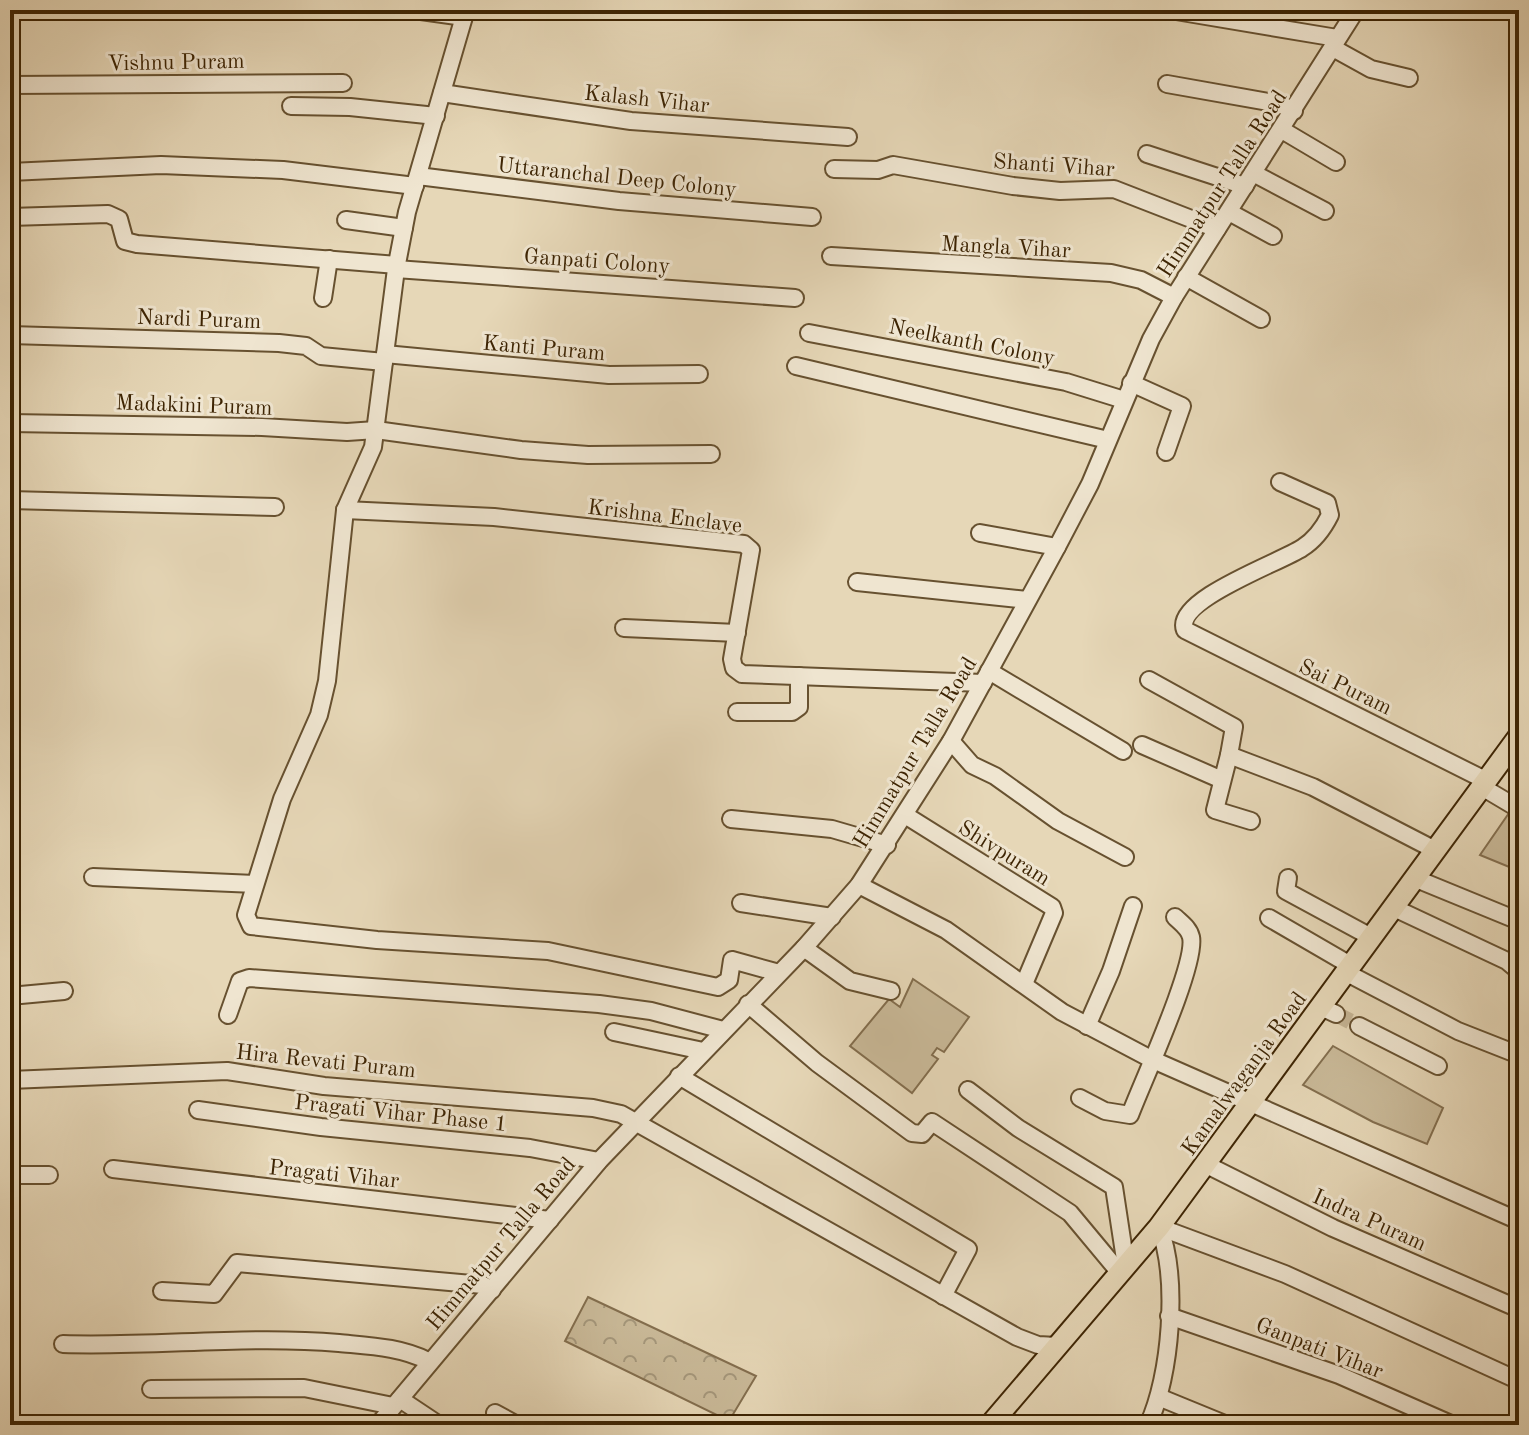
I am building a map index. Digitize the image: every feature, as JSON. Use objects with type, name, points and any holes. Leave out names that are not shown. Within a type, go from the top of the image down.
[{"type":"main road","name":"Kamalwaganja Road","points":[[990,1425],[1159,1227],[1251,1102],[1329,1010],[1348,968],[1519,736]]},
{"type":"street","points":[[414,10],[465,13],[404,228],[396,267],[373,447],[350,492],[345,510],[327,681],[319,715],[282,799],[246,915],[251,926],[377,940],[548,951],[718,987],[729,980],[732,960],[779,973]]},
{"type":"street","points":[[1170,10],[1335,43],[1371,69],[1409,78]]},
{"type":"street","name":"Himmatpur Talla Road","points":[[378,1425],[428,1361],[492,1290],[599,1161],[804,948],[859,885],[887,845],[951,741],[1057,547],[1108,440],[1131,383],[1174,297],[1356,10]]},
{"type":"street","points":[[1512,10],[1519,13]]},
{"type":"street","name":"Vishnu Puram","points":[[10,85],[343,83]]},
{"type":"street","points":[[1167,84],[1280,104],[1294,111]]},
{"type":"street","name":"Kalash Vihar","points":[[442,93],[631,121],[848,137]]},
{"type":"street","points":[[291,106],[350,107],[436,116]]},
{"type":"street","points":[[1282,130],[1336,162]]},
{"type":"street","points":[[1147,154],[1249,180],[1325,211]]},
{"type":"street","name":"Uttaranchal Deep Colony","points":[[10,172],[175,165],[283,170],[812,217]]},
{"type":"street","name":"Shanti Vihar","points":[[834,169],[878,170],[893,165],[1013,186],[1060,191],[1114,189],[1138,195],[1217,229]]},
{"type":"street","points":[[1229,212],[1273,236]]},
{"type":"street","name":"Ganpati Colony","points":[[10,217],[108,214],[119,219],[125,241],[396,267],[795,298]]},
{"type":"street","points":[[346,220],[404,228]]},
{"type":"street","name":"Mangla Vihar","points":[[831,256],[1111,273],[1141,280],[1174,297]]},
{"type":"street","points":[[323,298],[329,259]]},
{"type":"street","points":[[1186,277],[1261,319]]},
{"type":"street","name":"Neelkanth Colony","points":[[809,333],[1066,382],[1124,400]]},
{"type":"street","name":"Nardi Puram","points":[[10,335],[279,343],[306,346],[321,356],[384,358]]},
{"type":"street","name":"Kanti Puram","points":[[384,358],[609,375],[699,374]]},
{"type":"street","points":[[796,366],[1108,440]]},
{"type":"street","points":[[1131,383],[1182,406],[1166,452]]},
{"type":"street","name":"Madakini Puram","points":[[10,423],[376,430],[561,453],[711,454]]},
{"type":"street","name":"Sai Puram","points":[[1280,482],[1327,503],[1330,515],[1323,530],[1305,546],[1227,583],[1186,613],[1182,623],[1185,630],[1485,784],[1519,809]]},
{"type":"street","points":[[10,500],[275,507]]},
{"type":"street","name":"Krishna Enclave","points":[[345,510],[494,517],[744,544],[751,550],[732,659],[734,668],[742,674],[986,677]]},
{"type":"street","points":[[980,533],[1057,547]]},
{"type":"street","points":[[857,582],[1027,600]]},
{"type":"street","points":[[624,628],[737,633]]},
{"type":"street","points":[[737,712],[792,712],[799,707],[799,676]]},
{"type":"street","points":[[986,677],[1123,751]]},
{"type":"street","points":[[1149,680],[1234,727],[1215,810],[1251,821]]},
{"type":"street","points":[[951,741],[972,765],[995,776],[1058,821],[1125,857]]},
{"type":"street","points":[[1142,745],[1222,780]]},
{"type":"street","points":[[1229,755],[1313,787],[1435,850]]},
{"type":"street","name":"Shivpuram","points":[[905,815],[1052,907],[1054,913],[1024,984]]},
{"type":"street","points":[[731,819],[832,829],[887,845]]},
{"type":"street","points":[[93,877],[255,884]]},
{"type":"street","points":[[1288,878],[1286,891],[1371,937]]},
{"type":"street","points":[[1414,878],[1519,921]]},
{"type":"street","points":[[859,885],[946,930],[1087,1026],[1151,1059],[1519,1221]]},
{"type":"street","points":[[741,903],[832,917]]},
{"type":"street","points":[[1087,1026],[1111,971],[1133,906]]},
{"type":"street","points":[[1392,907],[1507,961],[1519,971]]},
{"type":"street","points":[[1080,1098],[1105,1111],[1130,1115],[1175,1002],[1191,947],[1185,926],[1175,917]]},
{"type":"street","points":[[1269,918],[1458,1031],[1519,1055]]},
{"type":"street","points":[[804,948],[850,981],[891,991]]},
{"type":"street","points":[[228,1015],[240,981],[249,978],[599,1004],[651,1011],[723,1030]]},
{"type":"street","points":[[10,996],[64,991]]},
{"type":"street","points":[[748,1004],[817,1063],[912,1133],[922,1134],[932,1122],[1045,1193],[1070,1213],[1123,1269]]},
{"type":"street","points":[[1359,1026],[1438,1066]]},
{"type":"street","points":[[614,1032],[703,1051]]},
{"type":"street","name":"Hira Revati Puram","points":[[10,1080],[227,1071],[324,1086],[593,1108],[621,1114],[1017,1337],[1038,1345],[1057,1346]]},
{"type":"street","points":[[679,1076],[968,1249],[943,1296]]},
{"type":"street","points":[[968,1090],[1018,1128],[1114,1187],[1123,1269]]},
{"type":"street","name":"Pragati Vihar Phase 1","points":[[198,1110],[530,1148],[599,1161]]},
{"type":"street","name":"Indra Puram","points":[[1205,1164],[1333,1228],[1519,1309]]},
{"type":"street","name":"Pragati Vihar","points":[[113,1169],[550,1220]]},
{"type":"street","points":[[10,1175],[49,1175]]},
{"type":"street","points":[[1148,1425],[1161,1398],[1169,1316],[1164,1240],[1159,1227]]},
{"type":"street","points":[[1159,1227],[1285,1274],[1515,1379]]},
{"type":"street","points":[[162,1291],[214,1294],[237,1263],[483,1285],[492,1290]]},
{"type":"street","name":"Ganpati Vihar","points":[[1169,1316],[1339,1375],[1453,1425]]},
{"type":"street","points":[[63,1344],[125,1346],[248,1338],[301,1340],[411,1352],[428,1361]]},
{"type":"street","points":[[151,1389],[304,1388],[396,1402],[439,1425]]},
{"type":"street","points":[[1161,1398],[1227,1425]]},
{"type":"street","points":[[495,1413],[517,1425]]},
{"type":"green space","points":[[1509,813],[1519,818],[1519,871],[1480,855]]},
{"type":"green space","points":[[913,979],[969,1017],[944,1052],[937,1048],[932,1055],[938,1059],[912,1093],[850,1046],[889,999],[900,1007]]},
{"type":"green space","points":[[1333,1046],[1443,1108],[1427,1144],[1373,1122],[1303,1085]]},
{"type":"green space","points":[[588,1297],[756,1376],[729,1421],[565,1341]]},
{"type":"tunnel","points":[[1336,1014],[1359,1026]]}]
